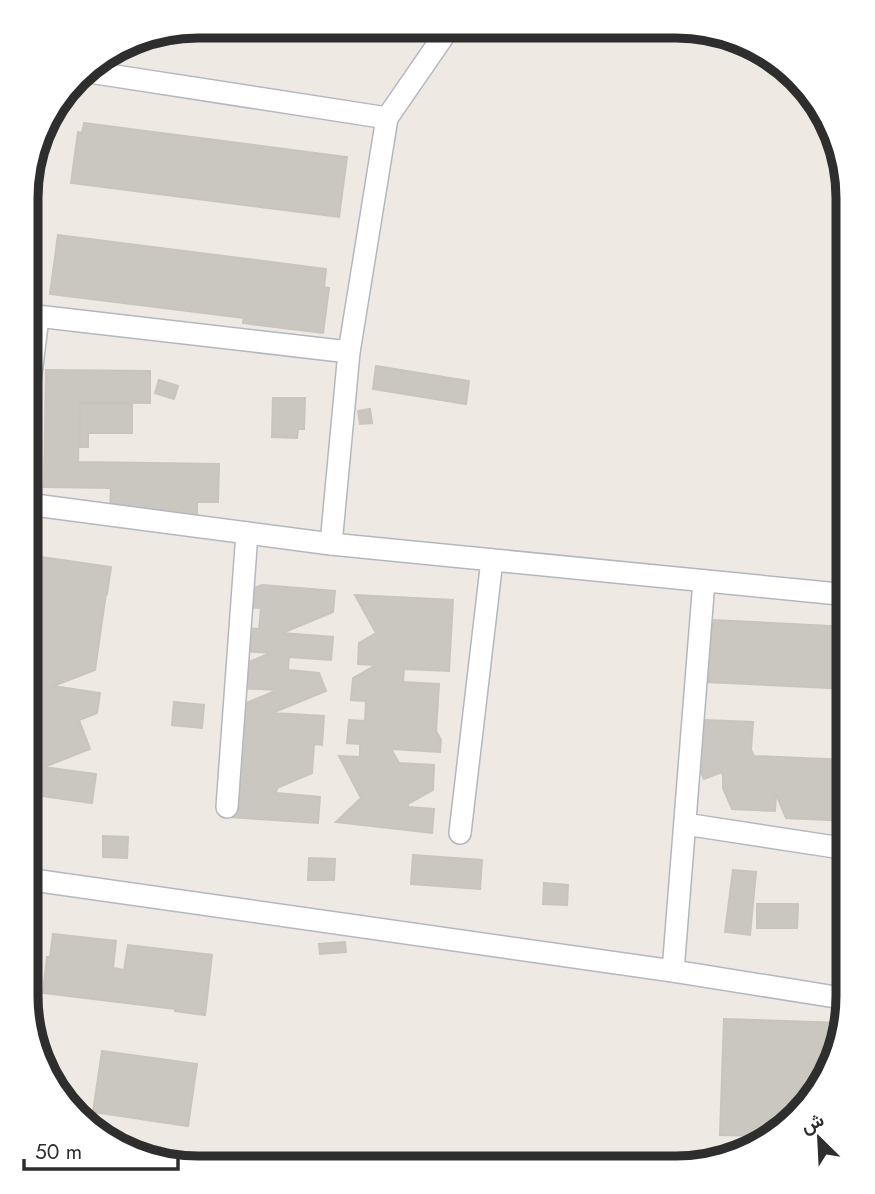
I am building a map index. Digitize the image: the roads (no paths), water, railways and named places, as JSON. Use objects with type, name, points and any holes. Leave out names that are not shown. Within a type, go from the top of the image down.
[{"type":"street","points":[[331,544],[349,352],[387,118],[442,38]]},
{"type":"street","points":[[99,73],[387,118]]},
{"type":"street","points":[[38,317],[349,352]]},
{"type":"street","points":[[38,504],[331,544],[836,594]]},
{"type":"street","points":[[226,807],[247,533]]},
{"type":"street","points":[[460,833],[492,560]]},
{"type":"street","points":[[673,971],[704,581]]},
{"type":"street","points":[[685,824],[836,847]]},
{"type":"street","points":[[38,881],[673,971],[836,997]]}]
